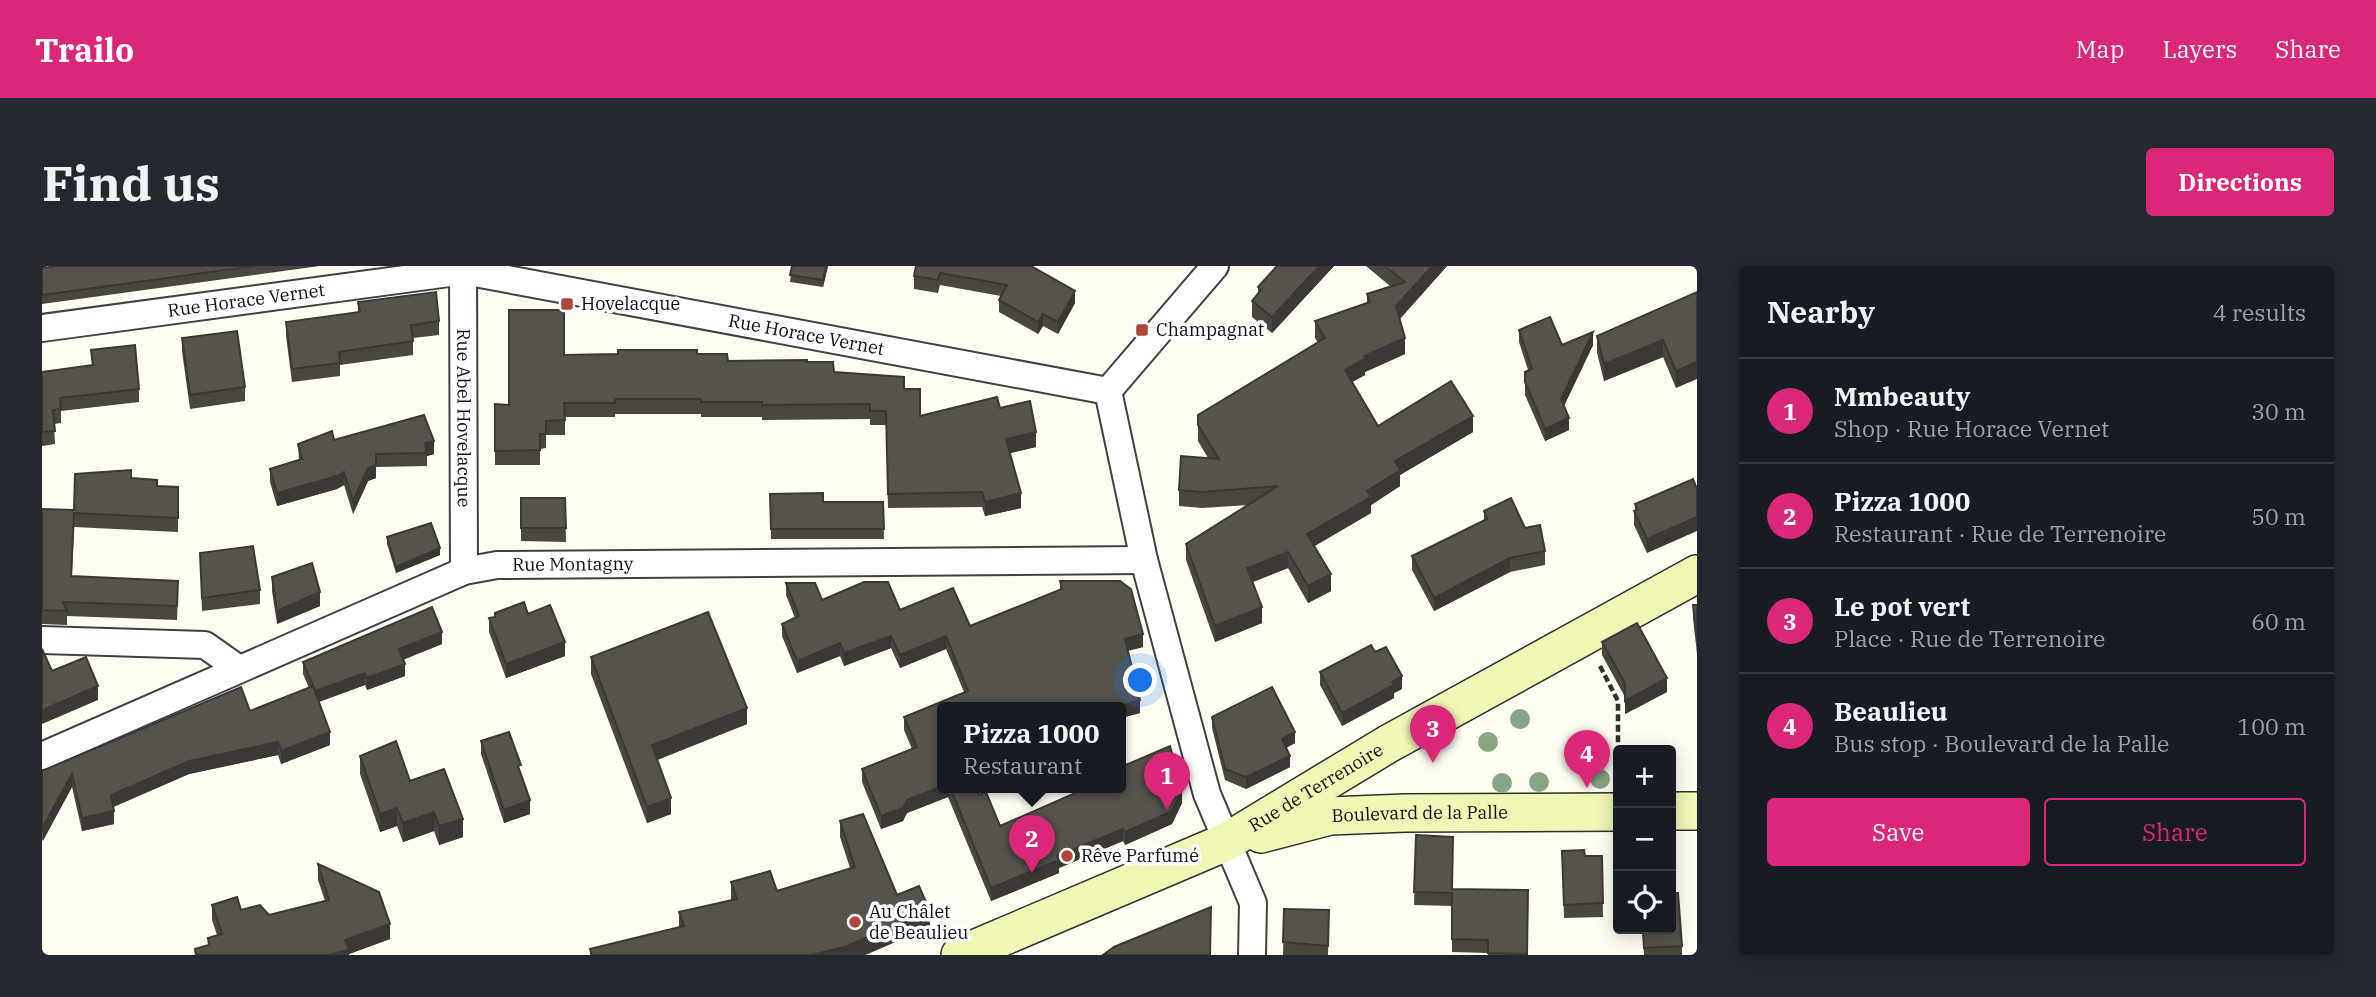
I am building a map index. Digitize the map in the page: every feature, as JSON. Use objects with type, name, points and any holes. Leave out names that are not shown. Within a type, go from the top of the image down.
[{"type":"street","points":[[1216,266],[1108,391],[1144,561],[1207,794],[1253,903],[1252,955]]},
{"type":"street","name":"Rue Horace Vernet","points":[[42,328],[464,268],[1108,391]]},
{"type":"street","name":"Rue Abel Hovelacque","points":[[464,268],[464,571]]},
{"type":"street","name":"Rue Montagny","points":[[42,756],[464,571],[497,565],[1144,561]]},
{"type":"street","name":"Rue de Terrenoire","points":[[960,955],[1226,842],[1388,744],[1697,574]]},
{"type":"street","points":[[42,640],[205,645],[239,669]]},
{"type":"street","points":[[1676,811],[1697,811]]},
{"type":"street","name":"Boulevard de la Palle","points":[[1226,842],[1330,816],[1613,812]]},
{"type":"path","points":[[1584,636],[1618,701],[1618,808]]},
{"type":"building","points":[[255,266],[42,295],[42,268]]},
{"type":"building","points":[[792,266],[826,266],[823,280],[790,275]]},
{"type":"building","points":[[916,266],[1031,266],[1075,291],[1058,322],[1043,314],[1038,322],[999,300],[1007,285],[940,273],[938,280],[914,276]]},
{"type":"building","points":[[1277,266],[1319,266],[1272,317],[1252,301],[1261,290],[1258,287]]},
{"type":"building","points":[[1385,266],[1432,266],[1396,306],[1405,338],[1364,356],[1365,359],[1345,370],[1378,426],[1451,381],[1473,416],[1395,461],[1400,470],[1367,491],[1371,497],[1307,534],[1331,574],[1308,586],[1288,552],[1247,568],[1262,607],[1215,626],[1186,544],[1278,486],[1202,492],[1179,490],[1181,456],[1219,459],[1198,425],[1198,415],[1325,338],[1315,321],[1370,302],[1367,294],[1405,282]]},
{"type":"building","points":[[436,292],[439,321],[411,325],[413,341],[339,352],[340,363],[292,369],[286,322],[360,312],[358,302]]},
{"type":"building","points":[[1697,292],[1697,362],[1676,371],[1663,340],[1604,364],[1597,336]]},
{"type":"building","points":[[509,310],[564,310],[564,355],[618,354],[618,350],[697,350],[697,354],[727,354],[728,361],[833,362],[834,372],[904,377],[904,389],[920,389],[920,416],[997,397],[1000,408],[1030,401],[1036,432],[1006,439],[1021,493],[985,502],[982,492],[888,494],[886,411],[870,411],[870,404],[762,405],[762,402],[701,402],[701,399],[615,399],[615,403],[564,403],[565,420],[546,421],[546,434],[540,434],[540,450],[495,451],[495,404],[509,405]]},
{"type":"building","points":[[1550,317],[1562,345],[1593,332],[1561,399],[1569,418],[1545,429],[1525,382],[1525,372],[1532,369],[1519,330]]},
{"type":"building","points":[[237,331],[245,387],[190,395],[182,338]]},
{"type":"building","points":[[135,345],[139,389],[60,398],[61,409],[53,410],[55,431],[42,432],[42,372],[93,365],[91,350]]},
{"type":"building","points":[[424,415],[434,441],[425,443],[427,453],[376,454],[376,465],[368,468],[353,501],[344,472],[277,493],[270,469],[302,459],[298,444],[332,431],[334,440]]},
{"type":"building","points":[[131,470],[131,478],[157,480],[157,486],[178,487],[178,518],[74,513],[71,576],[178,581],[177,606],[63,602],[67,611],[42,610],[42,509],[74,510],[75,474]]},
{"type":"building","points":[[1693,479],[1697,489],[1697,517],[1647,539],[1634,511],[1638,510],[1635,504]]},
{"type":"building","points":[[823,493],[823,502],[883,502],[884,529],[771,529],[770,494]]},
{"type":"building","points":[[521,498],[565,498],[566,528],[521,528]]},
{"type":"building","points":[[1511,498],[1525,528],[1540,525],[1545,551],[1510,558],[1434,598],[1412,556],[1487,519],[1484,511]]},
{"type":"building","points":[[431,523],[440,548],[396,567],[387,537]]},
{"type":"building","points":[[253,546],[260,590],[202,598],[200,553]]},
{"type":"building","points":[[312,563],[320,592],[277,611],[272,577]]},
{"type":"building","points":[[1060,581],[1120,581],[1131,589],[1143,634],[1125,639],[1140,700],[1126,704],[941,702],[968,691],[946,636],[900,655],[891,636],[844,653],[840,643],[797,661],[782,624],[799,616],[786,583],[815,583],[822,600],[864,582],[888,582],[900,610],[953,588],[970,626],[1062,589]]},
{"type":"building","points":[[524,602],[528,614],[550,605],[565,642],[506,664],[489,618]]},
{"type":"building","points":[[1693,605],[1697,605],[1697,641]]},
{"type":"building","points":[[432,607],[442,632],[399,649],[405,664],[367,678],[365,673],[315,691],[303,662]]},
{"type":"building","points":[[708,612],[747,708],[652,745],[671,798],[647,807],[591,657]]},
{"type":"building","points":[[1637,623],[1667,678],[1625,701],[1625,683],[1602,642]]},
{"type":"building","points":[[1371,645],[1375,652],[1386,647],[1402,676],[1392,682],[1394,685],[1342,713],[1320,672]]},
{"type":"building","points":[[42,649],[52,671],[86,657],[98,686],[42,710]]},
{"type":"building","points":[[313,686],[330,732],[281,751],[278,742],[189,761],[111,795],[114,811],[82,818],[72,774],[42,828],[42,771],[241,687],[250,711]]},
{"type":"building","points":[[1272,687],[1295,732],[1282,739],[1290,756],[1246,777],[1225,769],[1212,717]]},
{"type":"building","points":[[937,704],[937,788],[907,800],[903,808],[881,816],[862,769],[917,747],[904,717]]},
{"type":"building","points":[[509,732],[530,800],[504,810],[481,741]]},
{"type":"building","points":[[396,741],[410,781],[444,769],[463,819],[439,826],[434,812],[403,823],[397,808],[380,814],[360,756]]},
{"type":"building","points":[[1170,746],[1182,791],[1172,811],[1125,832],[1123,829],[1057,856],[1059,860],[991,888],[952,793],[986,793],[1000,826],[1075,793],[1126,793],[1126,765]]},
{"type":"building","points":[[863,814],[897,895],[919,886],[930,911],[847,946],[812,955],[592,955],[590,949],[684,926],[679,912],[737,899],[731,882],[770,871],[777,891],[855,867],[840,821]]},
{"type":"building","points":[[1416,835],[1453,837],[1452,889],[1528,890],[1527,954],[1488,953],[1488,940],[1452,939],[1452,893],[1414,892]]},
{"type":"building","points":[[1584,850],[1585,856],[1602,856],[1603,903],[1564,905],[1562,851]]},
{"type":"building","points":[[318,864],[379,892],[390,924],[345,940],[349,950],[328,955],[196,955],[195,949],[209,945],[208,938],[222,934],[212,905],[237,897],[241,910],[260,905],[269,915],[329,900]]},
{"type":"building","points":[[1676,893],[1682,946],[1644,948],[1643,934],[1676,934]]},
{"type":"building","points":[[1211,907],[1210,955],[1103,955],[1114,947]]},
{"type":"building","points":[[1284,909],[1329,910],[1328,946],[1283,942]]},
{"type":"place","name":"Hovelacque","points":[[567,304]]},
{"type":"place","name":"Champagnat","points":[[1142,330]]},
{"type":"place","name":"Le pot vert","points":[[1433,763]]},
{"type":"place","name":"Beaulieu","points":[[1587,788]]},
{"type":"place","name":"Mmbeauty","points":[[1167,810]]},
{"type":"place","name":"Rêve Parfumé","points":[[1067,856]]},
{"type":"place","name":"Pizza 1000","points":[[1032,873]]},
{"type":"place","name":"Au Châlet de Beaulieu","points":[[855,922]]}]
